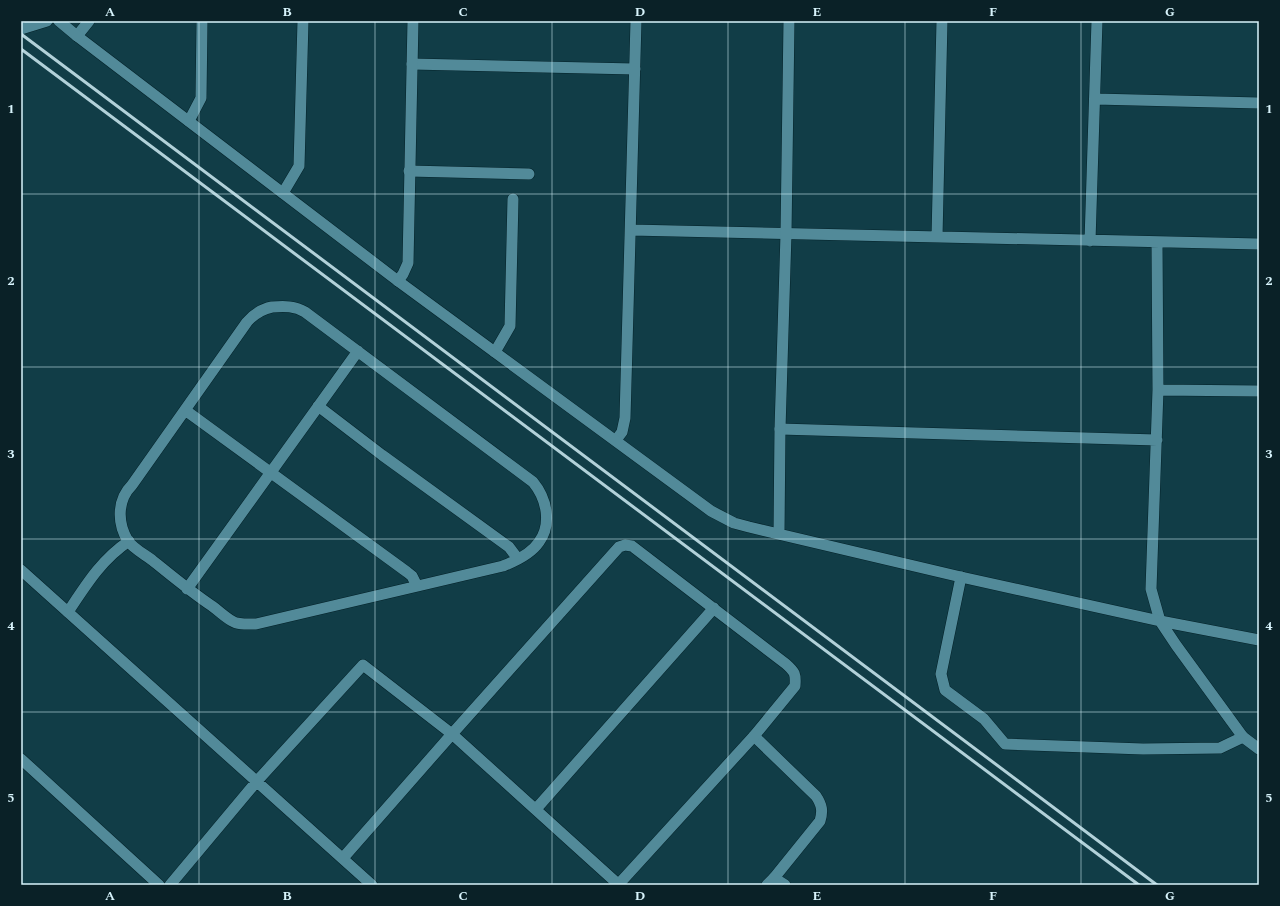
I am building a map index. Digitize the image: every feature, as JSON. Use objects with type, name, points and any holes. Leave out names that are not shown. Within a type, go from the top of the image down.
[{"type":"street","points":[[21,29],[47,21]]},
{"type":"street","points":[[59,21],[398,281],[711,511],[734,522],[749,527],[961,577],[1160,621],[1259,640]]},
{"type":"street","points":[[77,36],[89,21]]},
{"type":"street","points":[[283,193],[300,166],[303,21]]},
{"type":"street","points":[[398,281],[408,263],[413,21]]},
{"type":"street","points":[[616,440],[622,432],[625,418],[636,21]]},
{"type":"street","points":[[779,534],[789,21]]},
{"type":"street","points":[[937,237],[942,21]]},
{"type":"street","points":[[1090,241],[1097,21]]},
{"type":"street","points":[[189,121],[201,98],[202,23]]},
{"type":"street","points":[[412,64],[635,69]]},
{"type":"street","points":[[1095,99],[1259,103]]},
{"type":"street","points":[[409,171],[529,174]]},
{"type":"street","points":[[495,352],[510,326],[513,199]]},
{"type":"street","points":[[631,230],[1259,244]]},
{"type":"street","points":[[1158,242],[1158,390],[1152,589],[1160,621],[1176,646],[1243,736],[1259,749]]},
{"type":"street","points":[[280,306],[298,308],[306,312],[534,482],[543,497],[546,508],[547,518],[543,535],[538,543],[525,555],[504,566],[256,624],[232,621],[187,589],[136,548],[128,541],[122,527],[120,508],[126,491],[132,485],[185,410],[252,316],[266,308],[280,306]]},
{"type":"street","points":[[187,589],[358,351]]},
{"type":"street","points":[[1158,390],[1259,391]]},
{"type":"street","points":[[318,406],[509,547],[518,559]]},
{"type":"street","points":[[185,410],[407,572],[412,576],[417,586]]},
{"type":"street","points":[[780,429],[1157,440]]},
{"type":"street","points":[[68,612],[99,567],[116,549],[128,541]]},
{"type":"street","points":[[170,885],[256,782],[363,665],[452,734],[619,885],[754,736],[795,686],[796,678],[794,672],[786,664],[714,608],[632,546],[624,545],[619,547],[452,734],[343,858]]},
{"type":"street","points":[[21,570],[372,885]]},
{"type":"street","points":[[961,577],[941,674],[945,690],[984,719],[1006,744],[1143,749],[1220,748],[1243,736]]},
{"type":"street","points":[[536,809],[714,608]]},
{"type":"street","points":[[754,736],[816,796],[821,803],[823,812],[820,821],[771,881],[785,885]]},
{"type":"street","points":[[21,759],[159,885]]},
{"type":"railway","points":[[21,34],[1157,885]]},
{"type":"railway","points":[[21,49],[1139,885]]}]
